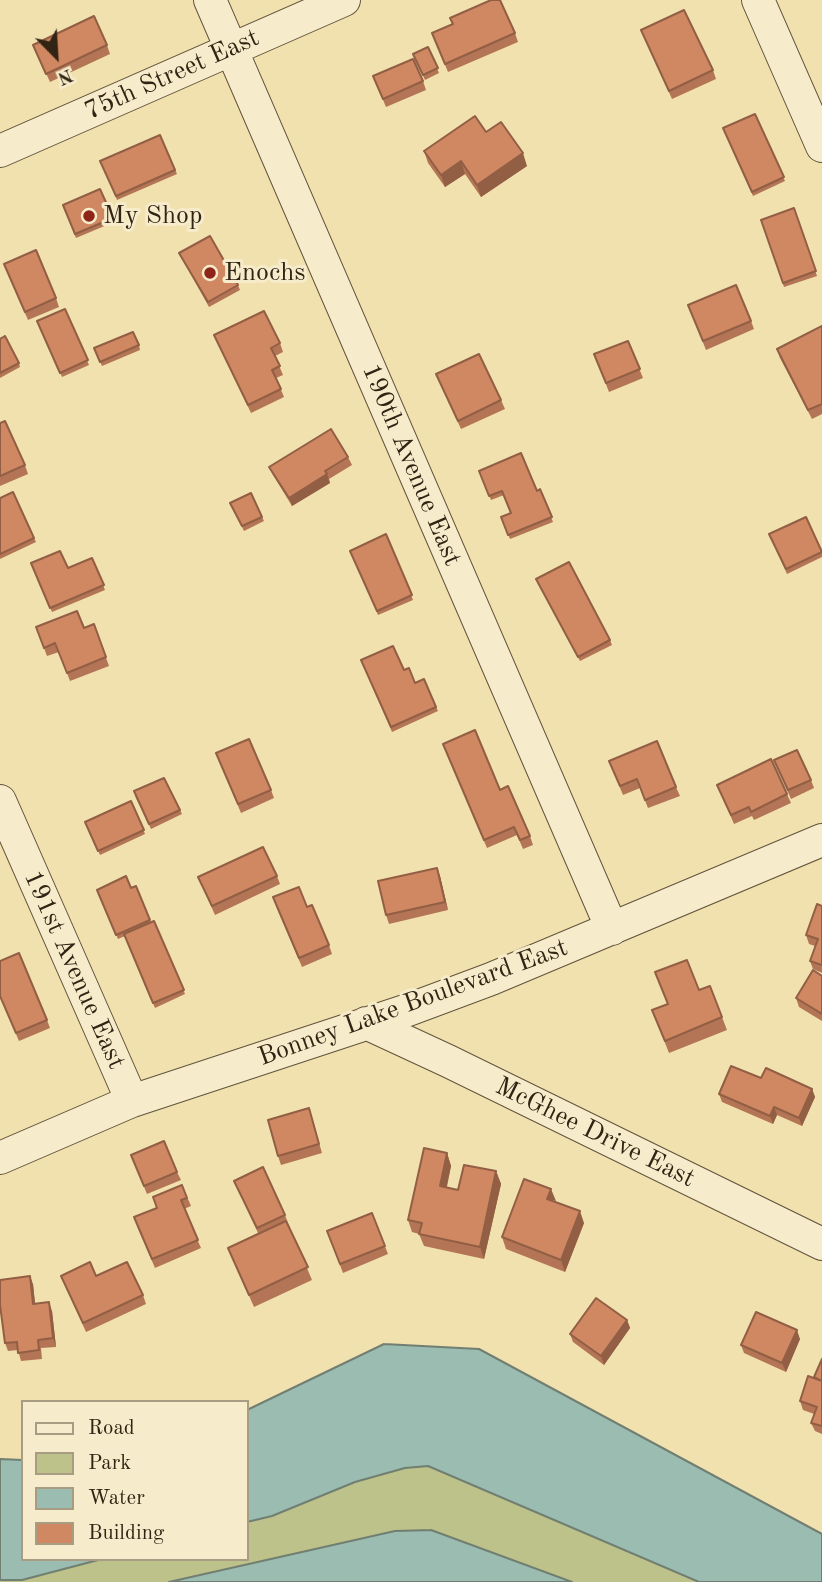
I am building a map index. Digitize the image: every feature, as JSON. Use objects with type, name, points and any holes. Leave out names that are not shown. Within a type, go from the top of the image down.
[{"type":"street","name":"190th Avenue East","points":[[210,0],[612,929]]},
{"type":"street","name":"75th Street East","points":[[0,151],[344,0]]},
{"type":"street","points":[[758,0],[822,146]]},
{"type":"street","name":"191st Avenue East","points":[[0,801],[132,1101]]},
{"type":"street","name":"Bonney Lake Boulevard East","points":[[0,1158],[132,1101],[491,979],[822,840]]},
{"type":"street","name":"McGhee Drive East","points":[[366,1023],[822,1244]]},
{"type":"green space","points":[[428,1466],[699,1582],[572,1582],[431,1530],[395,1531],[169,1582],[0,1582],[22,1580],[94,1561],[248,1561],[248,1522],[272,1516],[355,1482],[405,1468]]},
{"type":"water","points":[[384,1344],[479,1349],[822,1534],[822,1582],[699,1582],[428,1466],[405,1468],[355,1482],[272,1516],[248,1522],[248,1410]]},
{"type":"water","points":[[0,1459],[21,1460],[21,1561],[94,1561],[22,1580],[0,1580]]},
{"type":"water","points":[[431,1530],[572,1582],[169,1582],[395,1531]]},
{"type":"building","points":[[491,0],[500,0],[515,33],[445,64],[432,33],[453,24],[450,18]]},
{"type":"building","points":[[684,10],[713,70],[669,91],[641,30]]},
{"type":"building","points":[[94,16],[107,45],[46,74],[33,45]]},
{"type":"building","points":[[428,47],[438,68],[423,75],[413,54]]},
{"type":"building","points":[[413,59],[423,81],[383,99],[373,76]]},
{"type":"building","points":[[755,114],[784,177],[752,192],[723,128]]},
{"type":"building","points":[[475,116],[486,132],[501,122],[523,153],[477,185],[461,161],[441,175],[424,151]]},
{"type":"building","points":[[160,135],[175,170],[116,196],[100,161]]},
{"type":"building","name":"My Shop","points":[[100,189],[113,218],[75,234],[63,205]]},
{"type":"building","points":[[794,208],[816,271],[783,283],[761,220]]},
{"type":"building","name":"Enochs","points":[[210,236],[238,285],[208,302],[179,253]]},
{"type":"building","points":[[36,250],[56,298],[25,312],[4,264]]},
{"type":"building","points":[[736,285],[751,321],[703,341],[688,305]]},
{"type":"building","points":[[65,309],[88,360],[60,373],[37,321]]},
{"type":"building","points":[[264,311],[280,343],[271,348],[280,366],[272,370],[281,389],[248,405],[214,335]]},
{"type":"building","points":[[822,326],[822,404],[808,410],[777,349]]},
{"type":"building","points":[[133,332],[139,345],[100,362],[94,348]]},
{"type":"building","points":[[5,336],[19,363],[0,373],[0,339]]},
{"type":"building","points":[[628,341],[640,369],[606,383],[594,354]]},
{"type":"building","points":[[479,354],[501,400],[458,421],[436,374]]},
{"type":"building","points":[[5,421],[25,465],[0,476],[0,423]]},
{"type":"building","points":[[331,429],[348,457],[289,498],[269,467]]},
{"type":"building","points":[[521,453],[537,491],[540,489],[552,517],[508,535],[501,517],[511,513],[502,491],[489,496],[479,471]]},
{"type":"building","points":[[13,492],[34,538],[0,554],[0,498]]},
{"type":"building","points":[[251,493],[262,517],[242,526],[230,503]]},
{"type":"building","points":[[806,517],[822,552],[786,569],[769,534]]},
{"type":"building","points":[[386,534],[412,595],[377,611],[350,551]]},
{"type":"building","points":[[60,551],[68,568],[92,558],[104,585],[50,608],[31,563]]},
{"type":"building","points":[[569,562],[610,640],[578,657],[536,579]]},
{"type":"building","points":[[77,611],[84,628],[94,624],[106,657],[67,673],[55,643],[44,648],[36,627]]},
{"type":"building","points":[[393,646],[404,670],[409,668],[415,683],[424,679],[436,707],[391,727],[361,660]]},
{"type":"building","points":[[475,730],[500,790],[508,786],[530,836],[520,840],[514,827],[484,840],[443,744]]},
{"type":"building","points":[[249,739],[271,790],[238,804],[216,753]]},
{"type":"building","points":[[657,741],[676,787],[645,800],[637,779],[620,786],[609,761]]},
{"type":"building","points":[[797,750],[811,780],[788,790],[774,760]]},
{"type":"building","points":[[771,759],[787,794],[751,812],[749,807],[731,815],[717,785]]},
{"type":"building","points":[[164,778],[180,810],[149,824],[134,791]]},
{"type":"building","points":[[131,801],[144,830],[98,851],[85,822]]},
{"type":"building","points":[[263,847],[277,876],[212,906],[198,877]]},
{"type":"building","points":[[437,868],[445,902],[386,915],[378,881]]},
{"type":"building","points":[[126,876],[131,888],[136,886],[150,920],[116,935],[97,890]]},
{"type":"building","points":[[299,887],[307,907],[312,905],[329,945],[299,958],[273,897]]},
{"type":"building","points":[[817,904],[822,906],[822,965],[810,961],[818,939],[806,935]]},
{"type":"building","points":[[154,921],[184,990],[153,1003],[124,934]]},
{"type":"building","points":[[19,953],[47,1020],[16,1033],[0,996],[0,961]]},
{"type":"building","points":[[687,960],[699,990],[710,986],[722,1017],[665,1041],[652,1010],[668,1004],[655,972]]},
{"type":"building","points":[[813,970],[822,976],[822,1014],[796,998]]},
{"type":"building","points":[[731,1066],[761,1078],[766,1068],[812,1089],[799,1118],[774,1107],[770,1116],[719,1094]]},
{"type":"building","points":[[309,1108],[319,1144],[278,1156],[268,1120]]},
{"type":"building","points":[[164,1141],[177,1172],[144,1186],[131,1155]]},
{"type":"building","points":[[424,1148],[447,1153],[440,1186],[458,1190],[464,1165],[496,1171],[480,1247],[419,1234],[422,1223],[408,1220]]},
{"type":"building","points":[[263,1167],[285,1215],[257,1228],[234,1181]]},
{"type":"building","points":[[524,1179],[551,1189],[547,1199],[580,1211],[561,1260],[502,1237]]},
{"type":"building","points":[[182,1185],[187,1198],[181,1200],[198,1240],[152,1259],[134,1217],[157,1208],[153,1197]]},
{"type":"building","points":[[372,1213],[385,1246],[340,1264],[327,1231]]},
{"type":"building","points":[[286,1221],[308,1267],[249,1295],[228,1248]]},
{"type":"building","points":[[90,1262],[96,1276],[127,1262],[143,1295],[83,1323],[61,1276]]},
{"type":"building","points":[[30,1276],[33,1304],[49,1302],[53,1338],[38,1340],[39,1350],[18,1353],[17,1342],[5,1343],[0,1280]]},
{"type":"building","points":[[596,1298],[627,1320],[601,1356],[570,1334]]},
{"type":"building","points":[[756,1312],[797,1330],[782,1363],[741,1345]]},
{"type":"building","points":[[822,1359],[822,1381],[814,1377]]},
{"type":"building","points":[[808,1376],[822,1381],[822,1426],[811,1423],[817,1407],[800,1401]]},
{"type":"place","name":"My Shop","points":[[89,216]]},
{"type":"place","name":"Enochs","points":[[210,273]]}]
